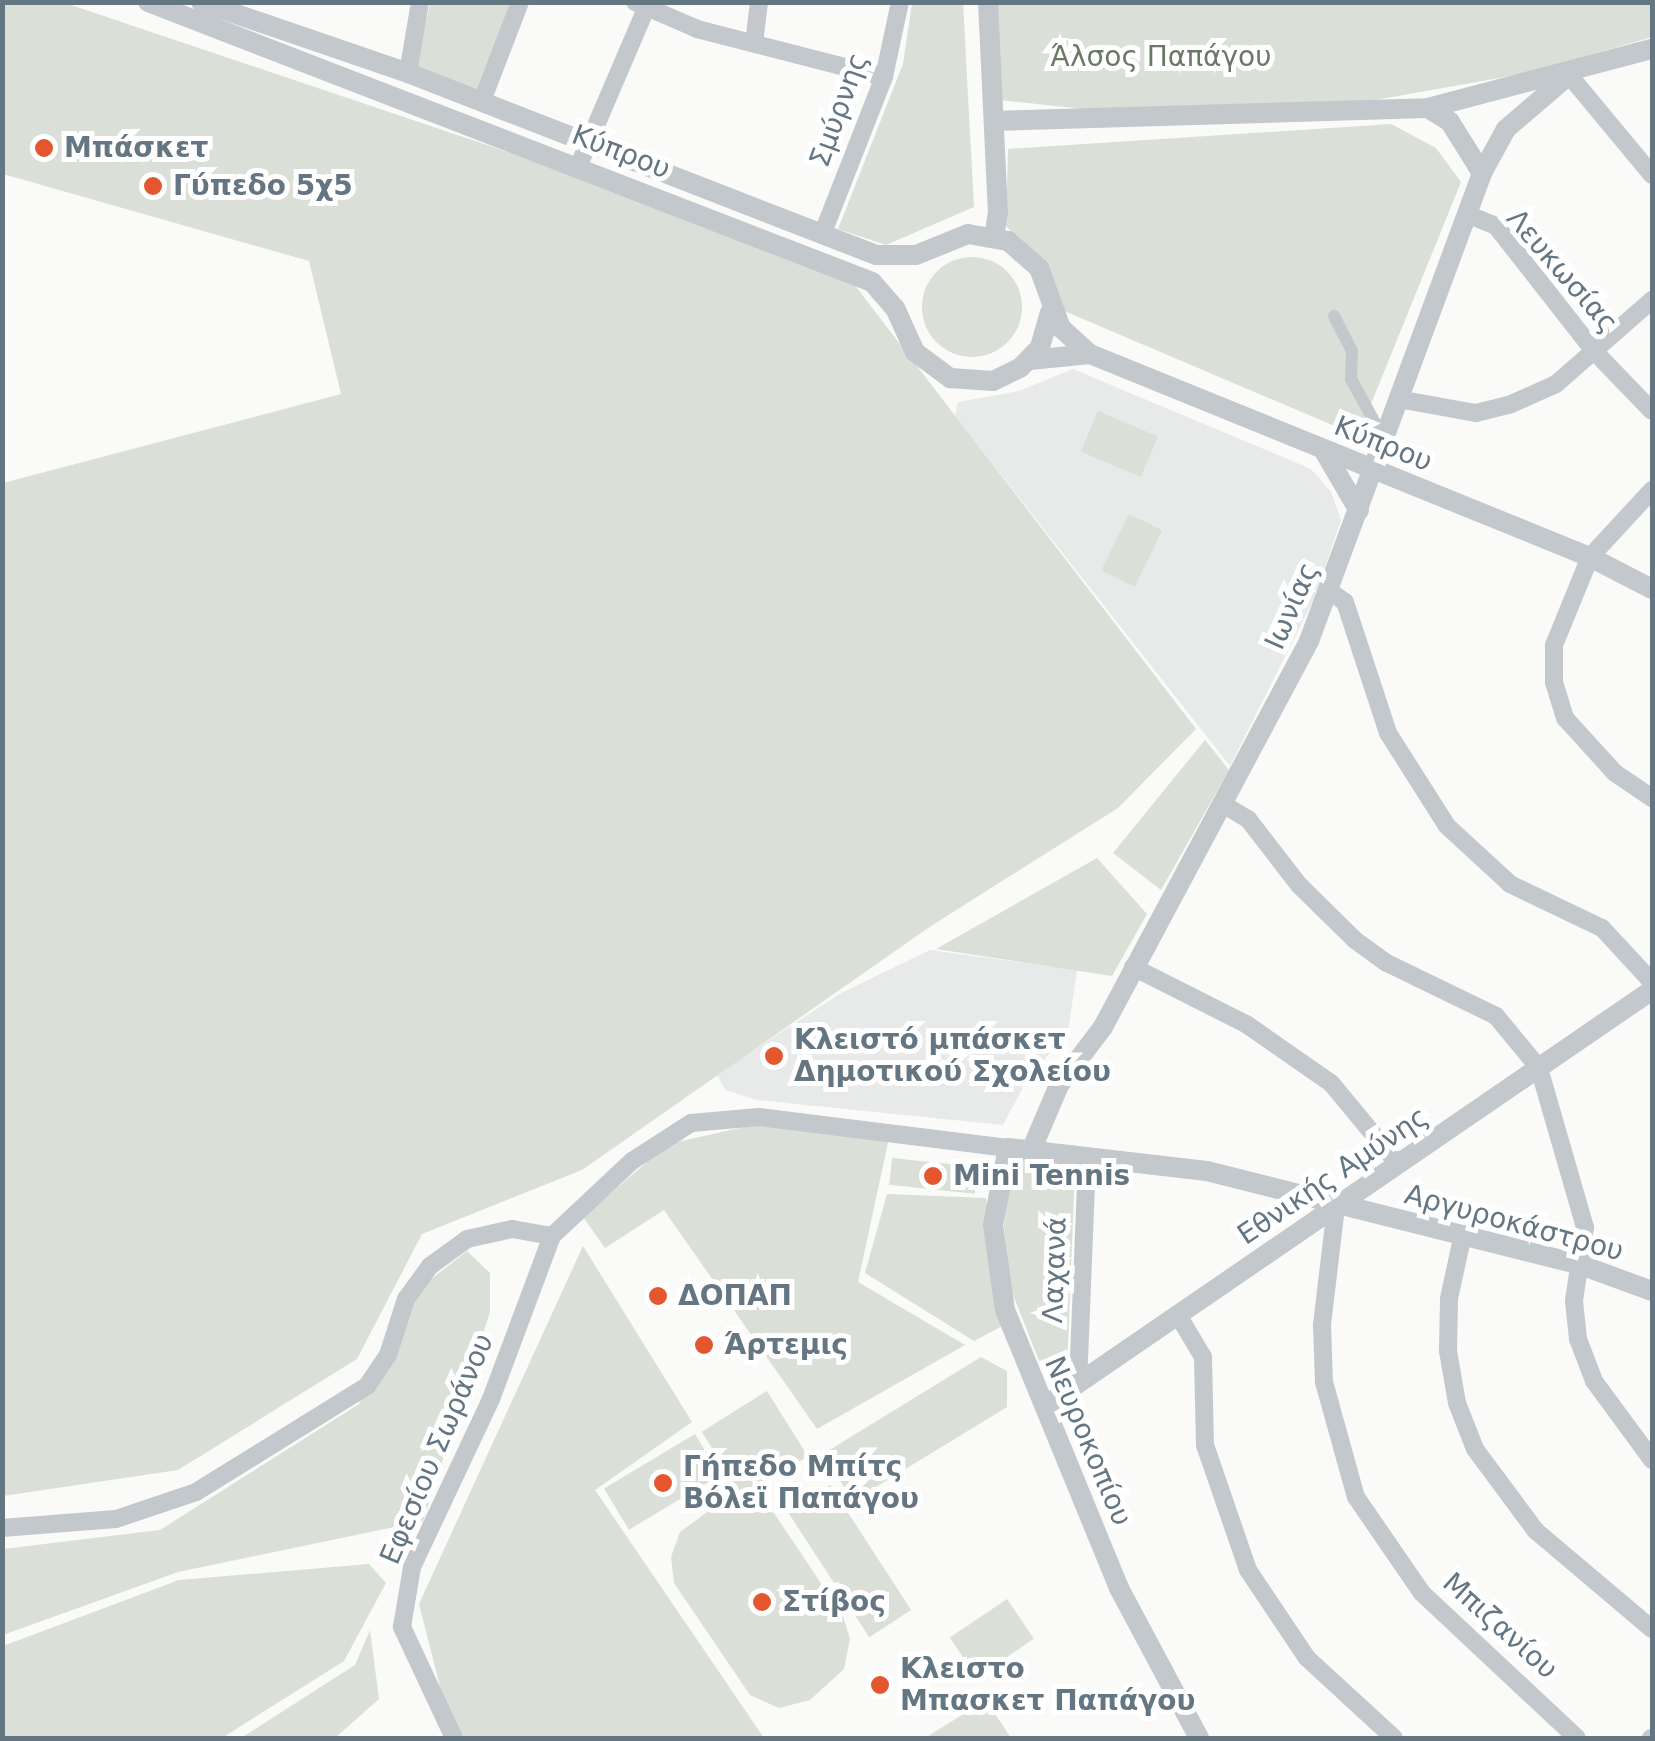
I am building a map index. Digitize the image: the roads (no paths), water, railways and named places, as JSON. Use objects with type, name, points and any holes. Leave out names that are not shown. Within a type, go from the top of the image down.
[{"type":"street","name":"Κύπρου","points":[[148,2],[201,6],[482,101],[583,155],[872,282],[896,308],[915,352],[950,378],[993,381],[1030,360],[1090,354]]},
{"type":"street","points":[[398,97],[408,73],[420,2]]},
{"type":"street","points":[[482,101],[520,2]]},
{"type":"street","points":[[754,43],[759,2]]},
{"type":"street","name":"Σμύρνης","points":[[822,234],[884,77],[900,2]]},
{"type":"street","points":[[988,2],[994,236]]},
{"type":"street","points":[[583,155],[644,5],[754,43],[884,77]]},
{"type":"street","name":"Κύπρου","points":[[201,6],[398,97],[904,258],[955,237],[994,236],[1020,248],[1039,268],[1050,312],[1090,354],[1590,557],[1652,589]]},
{"type":"street","points":[[994,121],[1428,108],[1570,75],[1652,50]]},
{"type":"street","points":[[1570,75],[1652,174]]},
{"type":"street","name":"Ιωνίας","points":[[1031,1151],[1059,1085],[1097,1037],[1226,806],[1331,592],[1482,173],[1506,129],[1570,75]]},
{"type":"street","points":[[1428,108],[1458,132],[1482,173]]},
{"type":"street","name":"Λευκωσίας","points":[[1469,214],[1496,226],[1594,352],[1652,411]]},
{"type":"street","points":[[1398,399],[1476,412],[1509,405],[1556,384],[1652,300]]},
{"type":"street","points":[[1030,360],[1050,312]]},
{"type":"street","points":[[1334,316],[1352,351],[1351,380],[1384,439]]},
{"type":"street","points":[[1323,449],[1359,511]]},
{"type":"street","points":[[1652,490],[1590,557],[1564,608],[1554,682],[1565,718],[1587,747],[1652,798]]},
{"type":"street","points":[[1331,592],[1345,602],[1388,734],[1448,826],[1510,884],[1602,928],[1652,982]]},
{"type":"street","points":[[1226,806],[1248,819],[1299,885],[1354,940],[1496,1016],[1539,1068],[1585,1227],[1578,1264],[1578,1339],[1617,1418],[1652,1460]]},
{"type":"street","points":[[1133,967],[1294,1056],[1357,1109],[1398,1164]]},
{"type":"street","name":"Εθνικής Αμύνης","points":[[1045,1406],[1652,990]]},
{"type":"street","name":"Εφεσίου Σωράνου","points":[[454,1738],[402,1626],[412,1567],[491,1398],[552,1236],[632,1160],[691,1123],[758,1117],[1008,1148]]},
{"type":"street","name":"Αργυροκάστρου","points":[[1008,1148],[1207,1171],[1336,1207],[1578,1264],[1652,1291]]},
{"type":"street","name":"Νευροκοπίου","points":[[1008,1148],[995,1198],[994,1250],[1005,1310],[1119,1588],[1199,1738]]},
{"type":"street","name":"Λαχανά","points":[[1078,1384],[1087,1159]]},
{"type":"street","name":"Μπιζανίου","points":[[1336,1207],[1322,1325],[1324,1382],[1356,1497],[1422,1593],[1577,1738]]},
{"type":"street","points":[[2,1528],[116,1519],[196,1492],[367,1386],[388,1355],[406,1298],[430,1266],[467,1238],[512,1229],[552,1236]]},
{"type":"street","points":[[1463,1234],[1449,1298],[1448,1352],[1456,1402],[1476,1449],[1536,1532],[1652,1629]]},
{"type":"street","points":[[1178,1315],[1203,1357],[1205,1445],[1248,1570],[1307,1658],[1394,1738]]},
{"type":"place","name":"Μπάσκετ","points":[[44,148]]},
{"type":"place","name":"Γύπεδο 5χ5","points":[[153,186]]},
{"type":"place","name":"Κλειστό μπάσκετ Δημοτικού Σχολείου","points":[[774,1056]]},
{"type":"place","name":"Mini Tennis","points":[[933,1176]]},
{"type":"place","name":"ΔΟΠΑΠ","points":[[658,1296]]},
{"type":"place","name":"Άρτεμις","points":[[704,1345]]},
{"type":"place","name":"Γήπεδο Μπίτς Βόλεϊ Παπάγου","points":[[663,1483]]},
{"type":"place","name":"Στίβος","points":[[762,1602]]},
{"type":"place","name":"Κλειστο Μπασκετ Παπάγου","points":[[880,1685]]},
{"type":"park label","name":"Άλσος Παπάγου","points":[[1161,57]]}]
